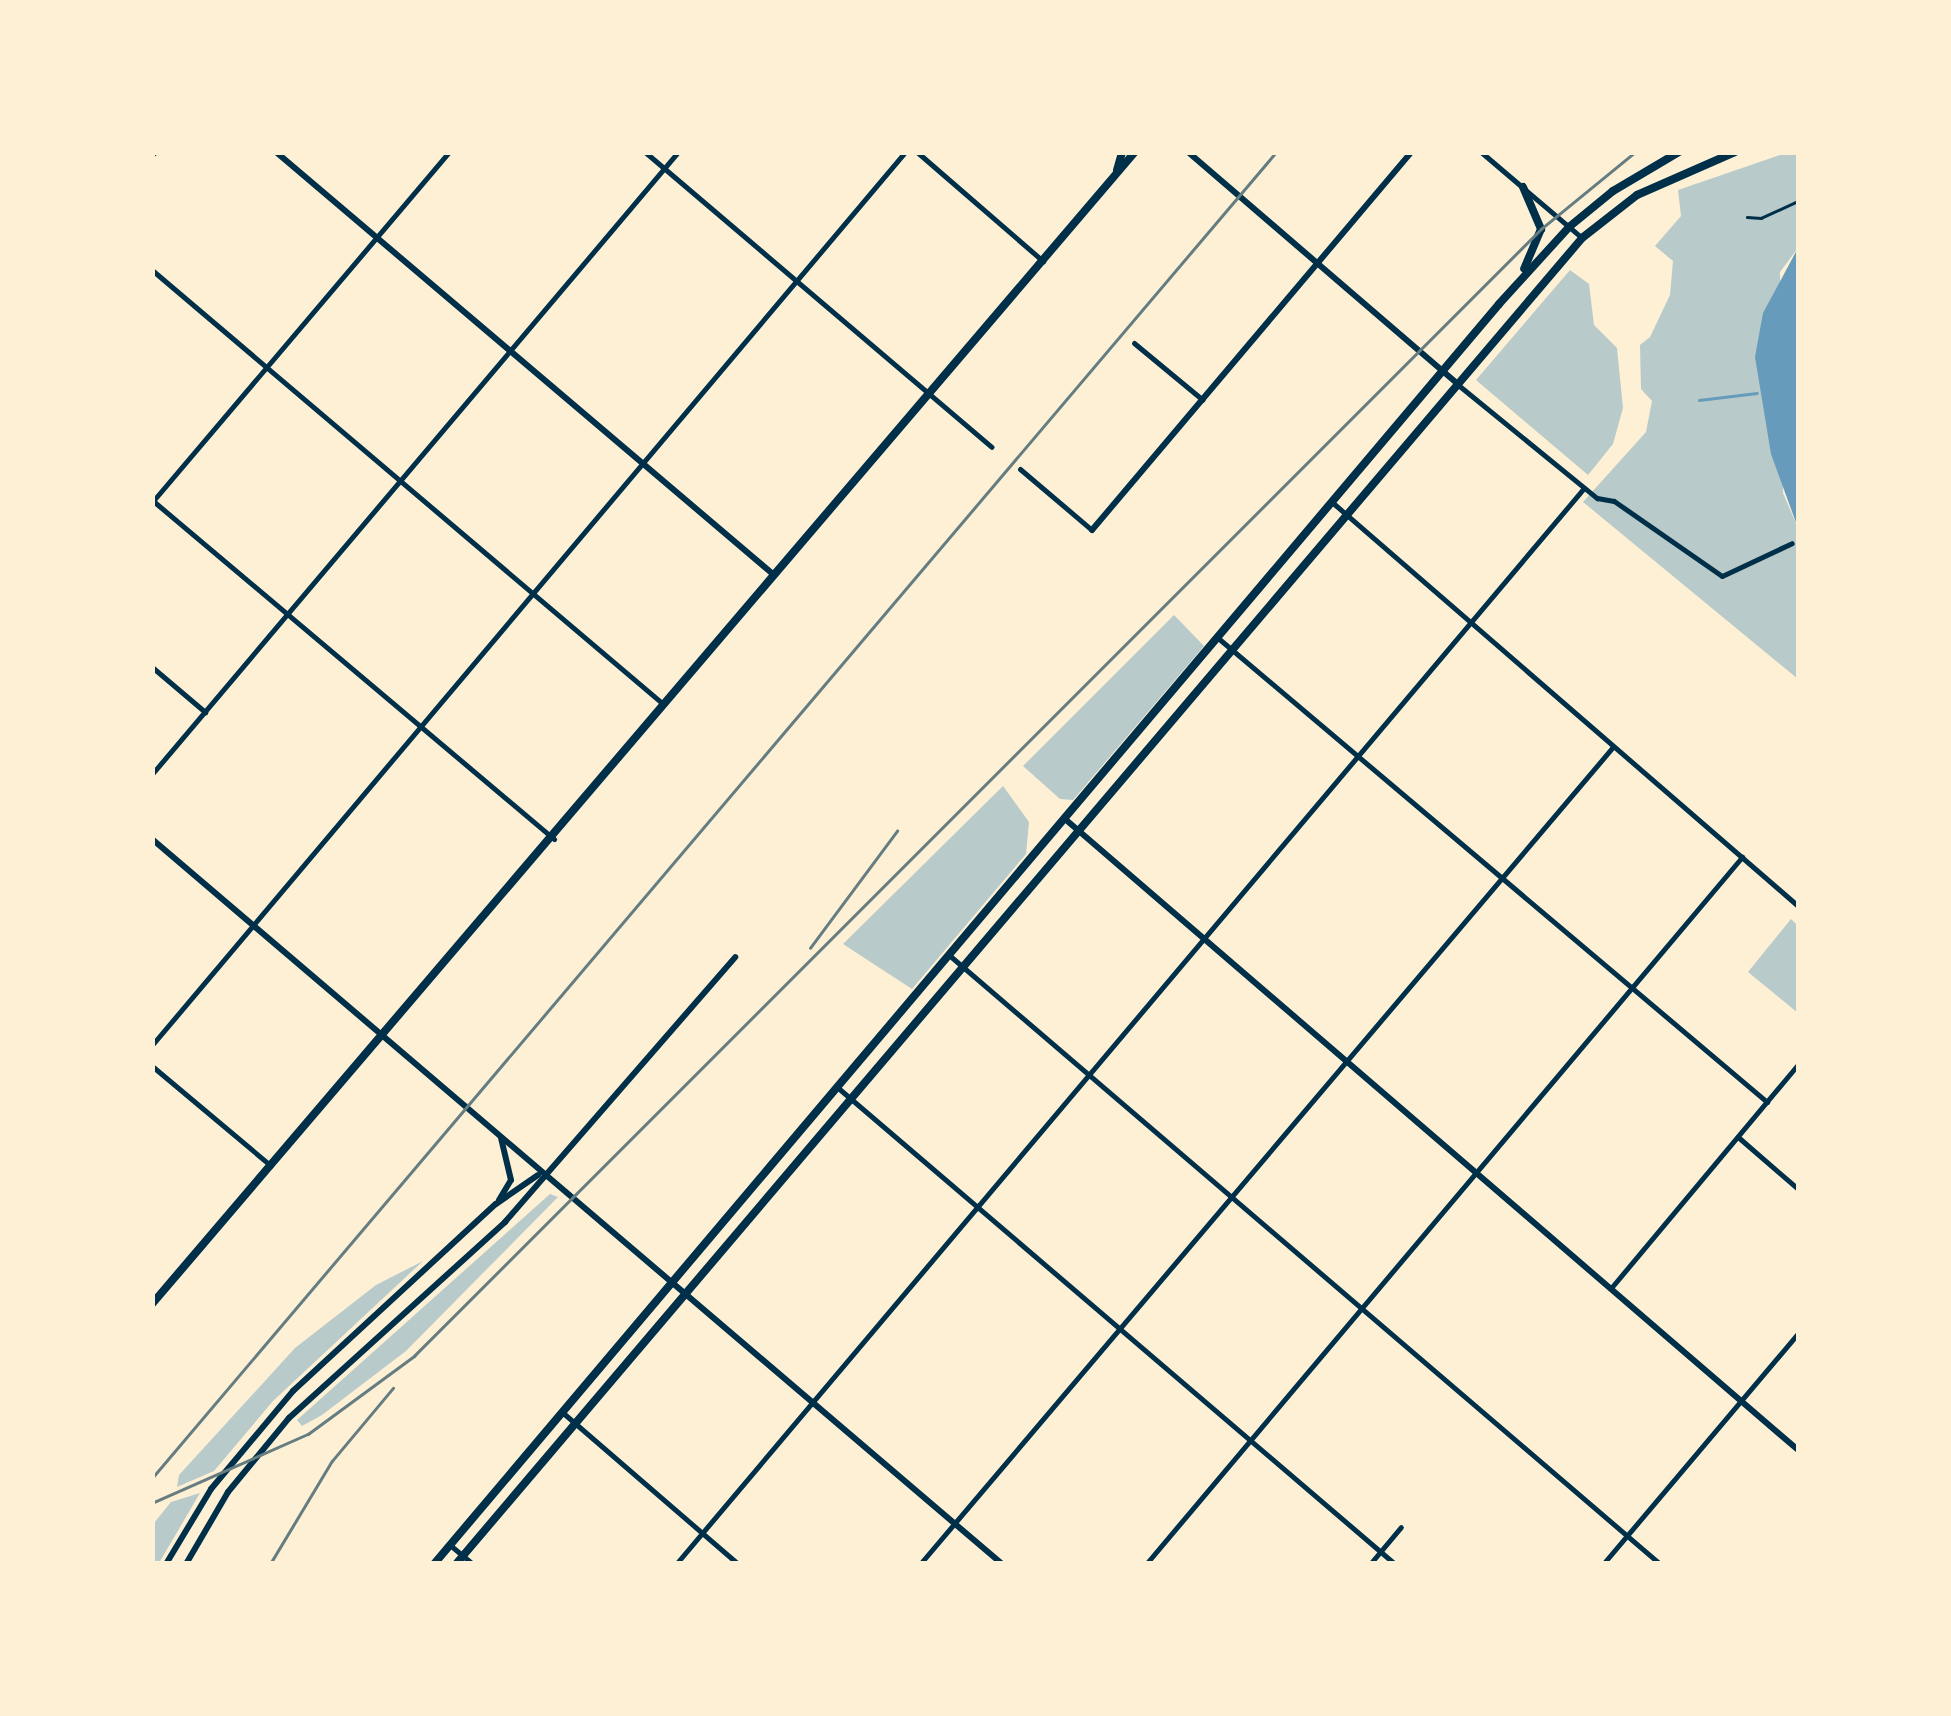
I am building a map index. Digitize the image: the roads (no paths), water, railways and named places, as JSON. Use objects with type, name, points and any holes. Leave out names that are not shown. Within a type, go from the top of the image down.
[{"type":"main road","points":[[1116,174],[1122,152]]},
{"type":"main road","points":[[154,1299],[387,1037],[1135,152]]},
{"type":"main road","points":[[434,1564],[1499,304],[1569,227],[1613,191],[1680,152]]},
{"type":"main road","points":[[456,1564],[1454,382],[1582,238],[1637,196],[1734,152]]},
{"type":"main road","points":[[1499,304],[1534,256],[1541,229],[1522,187]]},
{"type":"street","points":[[276,152],[774,575]]},
{"type":"street","points":[[448,152],[153,501],[554,839]]},
{"type":"street","points":[[644,152],[992,447]]},
{"type":"street","points":[[152,774],[678,152]]},
{"type":"street","points":[[152,1045],[906,152]]},
{"type":"street","points":[[917,152],[1042,260]]},
{"type":"street","points":[[1188,152],[1442,372],[1584,488],[1614,501],[1722,576],[1792,543]]},
{"type":"street","points":[[1020,469],[1092,530],[1412,152]]},
{"type":"street","points":[[1481,152],[1582,238]]},
{"type":"street","points":[[152,270],[665,706]]},
{"type":"street","points":[[1134,342],[1203,400]]},
{"type":"street","points":[[676,1564],[1584,488]]},
{"type":"street","points":[[1333,503],[1798,906]]},
{"type":"street","points":[[1218,638],[1767,1102]]},
{"type":"street","points":[[152,668],[205,712]]},
{"type":"street","points":[[920,1564],[1612,748]]},
{"type":"street","points":[[1065,819],[1798,1450]]},
{"type":"street","points":[[152,839],[1002,1564]]},
{"type":"street","points":[[1146,1564],[1742,857]]},
{"type":"street","points":[[948,955],[1660,1564]]},
{"type":"street","points":[[186,1564],[228,1492],[289,1418],[505,1222],[544,1171],[735,957]]},
{"type":"street","points":[[1611,1288],[1798,1064]]},
{"type":"street","points":[[152,1066],[273,1168]]},
{"type":"street","points":[[836,1087],[1394,1564]]},
{"type":"street","points":[[496,1204],[511,1180],[498,1132]]},
{"type":"street","points":[[1738,1137],[1798,1188]]},
{"type":"street","points":[[166,1564],[211,1489],[278,1407],[496,1204],[544,1171]]},
{"type":"street","points":[[1604,1564],[1798,1333]]},
{"type":"street","points":[[562,1412],[738,1564]]},
{"type":"street","points":[[1370,1564],[1401,1526]]},
{"type":"street","points":[[450,1545],[473,1564]]},
{"type":"lane","points":[[1747,216],[1761,218],[1798,200]]},
{"type":"water","points":[[1798,248],[1798,528],[1771,454],[1755,357],[1763,313]]},
{"type":"waterway","points":[[1699,400],[1757,393]]},
{"type":"railway","points":[[152,1478],[1276,152]]},
{"type":"railway","points":[[152,1503],[308,1434],[414,1356],[1541,229],[1635,152]]},
{"type":"railway","points":[[810,948],[897,831]]},
{"type":"railway","points":[[270,1564],[332,1461],[393,1388]]}]
